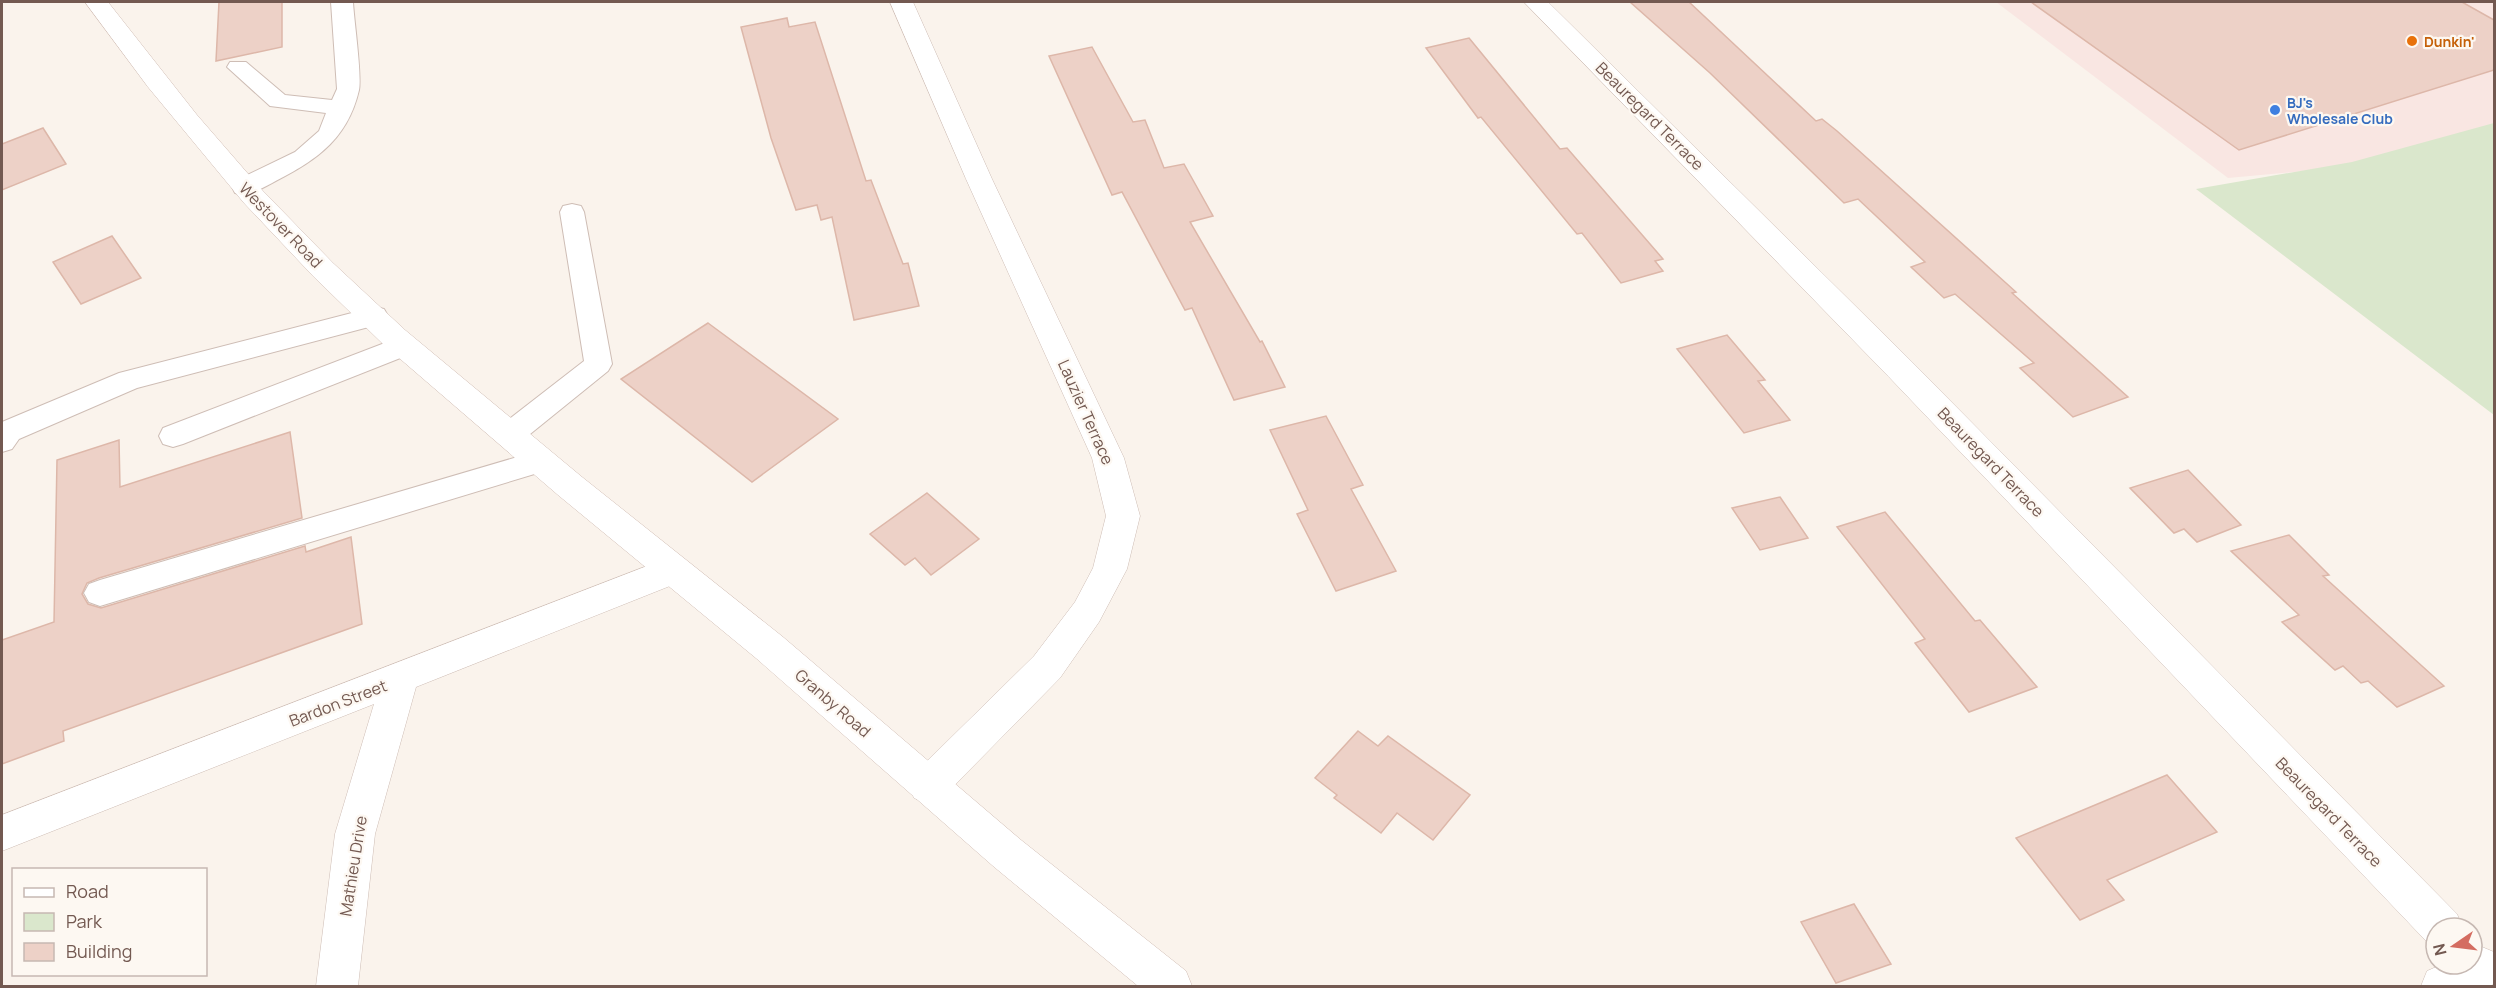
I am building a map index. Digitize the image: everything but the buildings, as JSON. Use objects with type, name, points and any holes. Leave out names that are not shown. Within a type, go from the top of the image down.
[{"type":"street","name":"Westover Road","points":[[96,2],[141,62],[244,187],[328,275],[375,316],[403,346],[418,355],[501,428]]},
{"type":"street","name":"Lauzier Terrace","points":[[901,2],[979,179],[1108,458],[1122,516],[1110,568],[1088,612],[1047,667],[928,786]]},
{"type":"street","name":"Beauregard Terrace","points":[[1536,2],[1900,369],[2430,916]]},
{"type":"street","name":"Granby Road","points":[[501,428],[770,648],[1007,853],[1171,987]]},
{"type":"street","name":"Bardon Street","points":[[2,833],[400,679],[673,570]]},
{"type":"street","name":"Mathieu Drive","points":[[337,987],[355,834],[400,679]]},
{"type":"street","points":[[2442,987],[2469,976]]},
{"type":"lane","points":[[244,187],[303,157],[329,134],[348,89],[342,2]]},
{"type":"lane","points":[[238,67],[278,101],[339,108]]},
{"type":"lane","points":[[501,428],[598,364],[572,212]]},
{"type":"lane","points":[[2,441],[9,431],[129,380],[375,316]]},
{"type":"lane","points":[[173,436],[403,346]]},
{"type":"lane","points":[[100,593],[541,461]]},
{"type":"shaded area","name":"BJ's Wholesale Club","points":[[1996,2],[2494,2],[2494,154],[2228,178]]},
{"type":"green space","points":[[2494,123],[2494,415],[2196,189],[2352,162]]},
{"type":"place","name":"Dunkin'","points":[[2412,41]]},
{"type":"place","name":"BJ's Wholesale Club","points":[[2275,110]]}]
